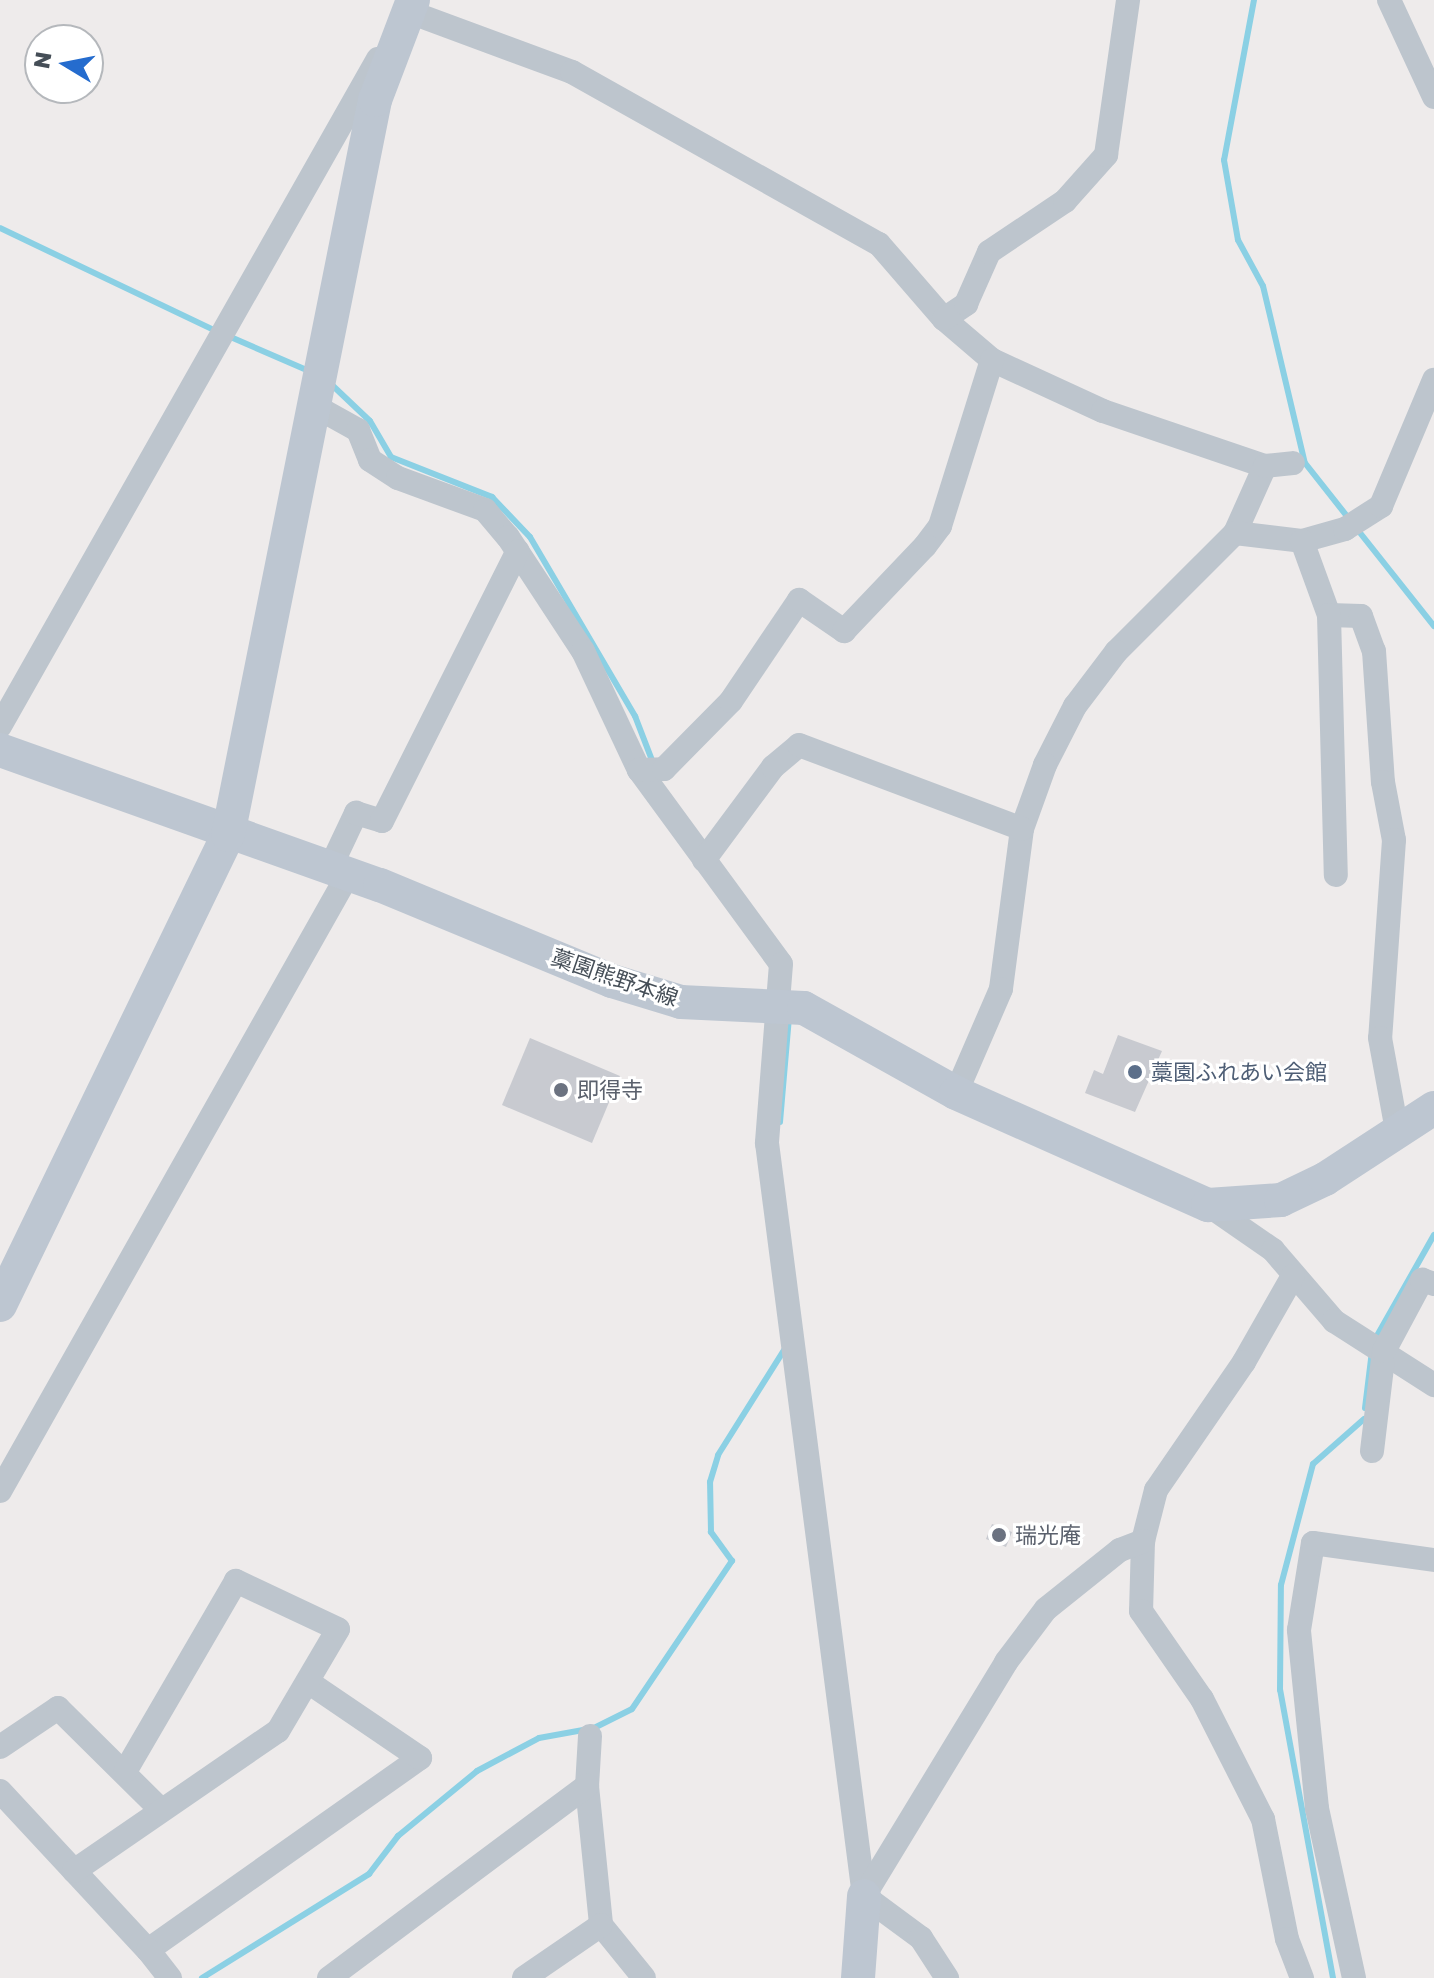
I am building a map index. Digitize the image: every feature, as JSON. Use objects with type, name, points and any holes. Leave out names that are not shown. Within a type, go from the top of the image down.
[{"type":"main road","points":[[0,1305],[228,835],[311,404],[375,100],[410,6]]},
{"type":"main road","name":"藁園熊野本線","points":[[0,750],[228,835],[340,870],[612,981],[681,1002],[786,1005],[956,1093],[1208,1205],[1281,1200],[1325,1179],[1434,1108]]},
{"type":"main road","points":[[858,1978],[864,1896]]},
{"type":"street","points":[[944,319],[966,304],[989,252],[1065,201],[1106,155],[1128,0]]},
{"type":"street","points":[[1389,0],[1434,97]]},
{"type":"street","points":[[0,726],[410,6],[572,72],[879,244],[944,319],[992,360],[1103,411],[1265,466],[1293,463]]},
{"type":"street","points":[[652,771],[731,701],[799,600],[844,631],[925,546],[940,526],[992,360]]},
{"type":"street","points":[[1235,533],[1302,541],[1355,523],[1381,506],[1434,380]]},
{"type":"street","points":[[311,404],[345,419],[358,430],[370,460],[398,478],[485,510],[518,551],[602,684],[652,771],[781,964],[786,1005],[767,1143],[864,1896],[921,1938],[947,1978]]},
{"type":"street","points":[[956,1093],[1001,989],[1022,829],[1075,706],[1116,652],[1235,533],[1265,466]]},
{"type":"street","points":[[1302,541],[1329,615],[1338,783],[1336,875]]},
{"type":"street","points":[[0,1491],[340,870],[356,813],[382,821],[518,551]]},
{"type":"street","points":[[1329,615],[1361,616],[1374,651],[1383,782],[1394,840],[1380,1038],[1397,1131]]},
{"type":"street","points":[[709,853],[773,767],[799,745],[1022,829]]},
{"type":"street","points":[[1338,783],[1383,782]]},
{"type":"street","points":[[1208,1205],[1255,1235],[1334,1321],[1434,1385]]},
{"type":"street","points":[[1293,1276],[1244,1362],[1156,1490],[1143,1541],[1141,1611],[1202,1699],[1263,1819],[1287,1939],[1302,1978]]},
{"type":"street","points":[[1372,1451],[1384,1351],[1422,1280],[1434,1284]]},
{"type":"street","points":[[864,1896],[1006,1662],[1046,1609],[1120,1550],[1143,1541]]},
{"type":"street","points":[[1354,1978],[1317,1808],[1301,1644],[1313,1543],[1434,1560]]},
{"type":"street","points":[[74,1871],[160,1809],[278,1731],[338,1629],[236,1581],[126,1770]]},
{"type":"street","points":[[148,1950],[420,1758],[308,1682]]},
{"type":"street","points":[[0,1747],[58,1708],[126,1770],[160,1809]]},
{"type":"street","points":[[590,1736],[587,1786],[601,1925],[644,1978]]},
{"type":"street","points":[[329,1978],[587,1786]]},
{"type":"street","points":[[0,1791],[148,1950],[170,1978]]},
{"type":"street","points":[[524,1978],[601,1925]]},
{"type":"building","name":"藁園ふれあい会館","points":[[1118,1035],[1162,1051],[1135,1112],[1085,1093],[1094,1070],[1103,1074]]},
{"type":"building","name":"即得寺","points":[[530,1038],[620,1076],[592,1143],[502,1105]]},
{"type":"building","name":"瑞光庵","points":[[992,1524],[1012,1532],[1006,1547],[986,1539]]},
{"type":"waterway","points":[[1254,0],[1224,160],[1238,240],[1263,286],[1305,463],[1350,520]]},
{"type":"waterway","points":[[0,228],[216,331]]},
{"type":"waterway","points":[[226,335],[311,372]]},
{"type":"waterway","points":[[332,385],[370,421],[391,457],[492,497],[530,537],[635,716],[653,763]]},
{"type":"waterway","points":[[1357,529],[1434,626]]},
{"type":"waterway","points":[[780,1122],[789,1018]]},
{"type":"waterway","points":[[1374,1341],[1434,1235]]},
{"type":"waterway","points":[[202,1978],[369,1874],[398,1836],[477,1771],[539,1738],[594,1728],[632,1709],[732,1561],[711,1532],[710,1482],[718,1455],[786,1347]]},
{"type":"waterway","points":[[1365,1408],[1372,1351]]},
{"type":"waterway","points":[[1333,1978],[1280,1690],[1281,1585],[1313,1464],[1364,1419]]},
{"type":"place","name":"藁園ふれあい会館","points":[[1135,1072]]},
{"type":"place","name":"即得寺","points":[[561,1090]]},
{"type":"place","name":"瑞光庵","points":[[999,1535]]}]
